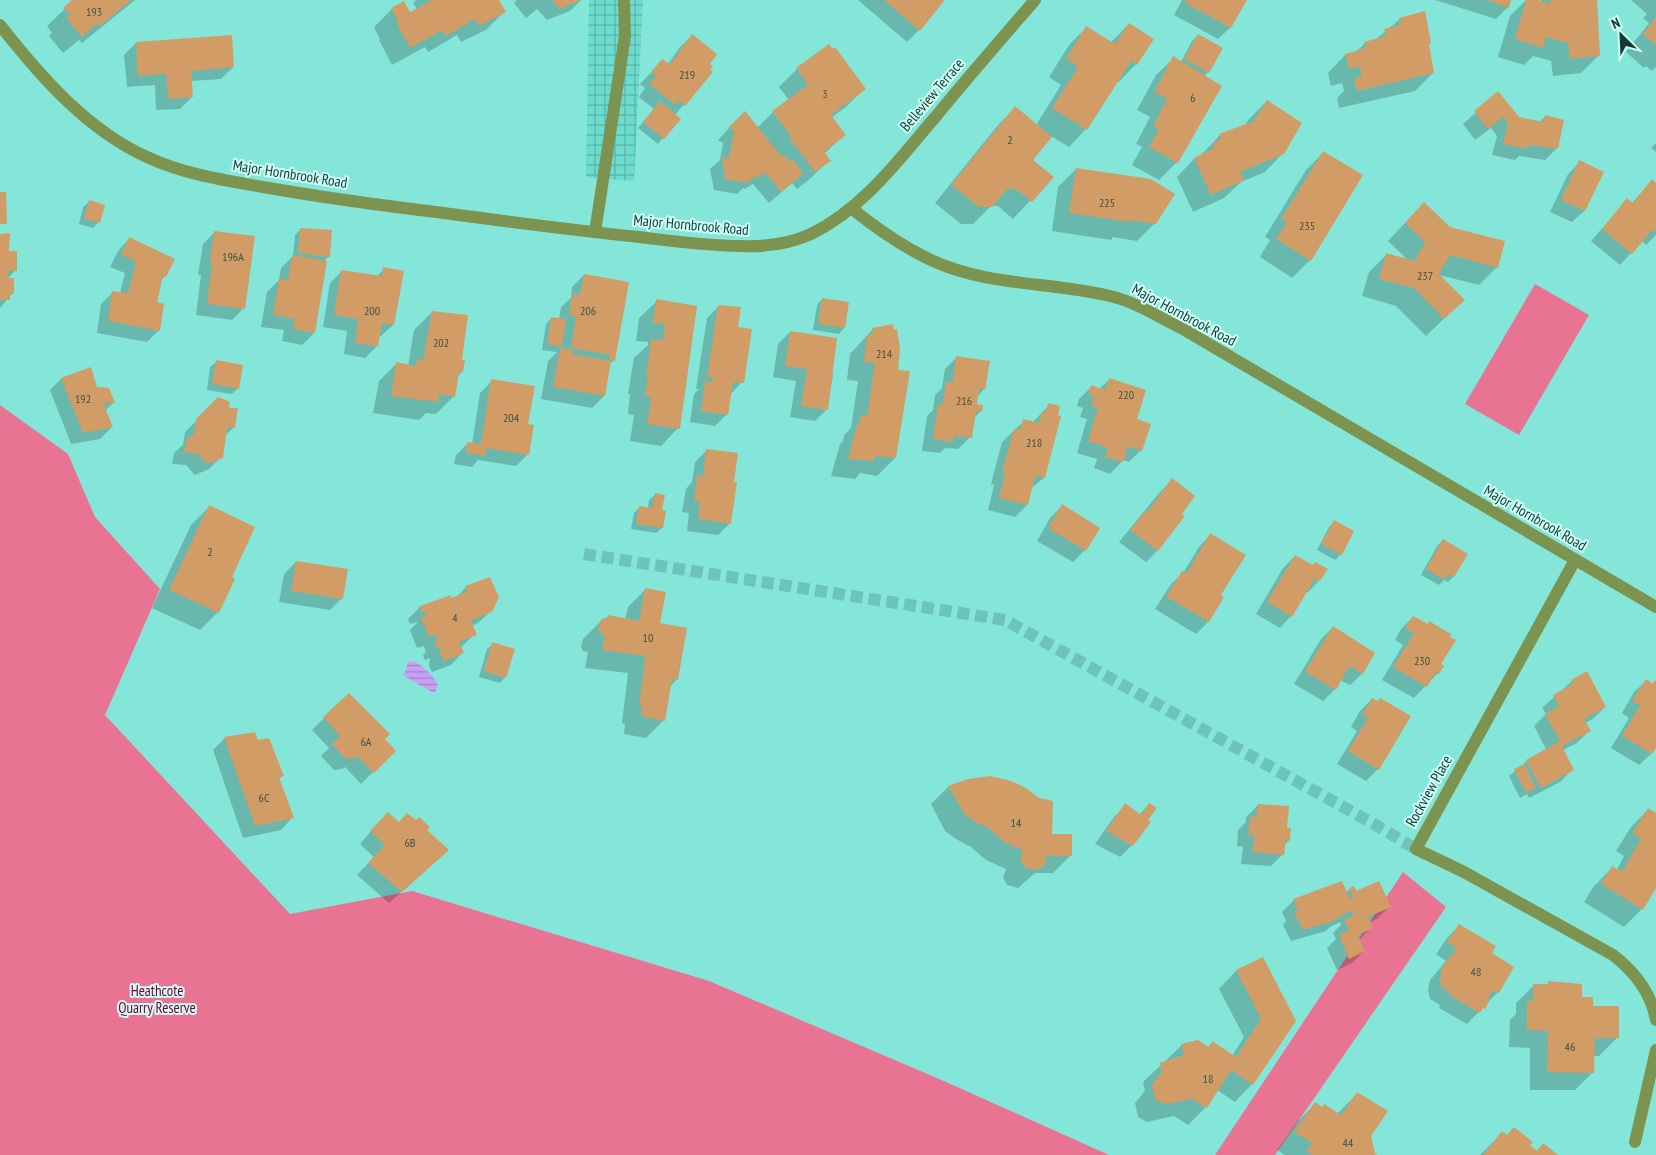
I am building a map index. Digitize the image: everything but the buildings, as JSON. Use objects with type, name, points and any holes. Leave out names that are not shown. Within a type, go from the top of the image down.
[{"type":"street","points":[[595,232],[625,36],[624,0]]},
{"type":"street","name":"Belleview Terrace","points":[[852,208],[894,164],[1034,0]]},
{"type":"street","name":"Major Hornbrook Road","points":[[0,25],[43,76],[81,114],[121,143],[156,161],[201,176],[334,199],[595,232],[738,246],[764,246],[790,242],[812,233],[852,208],[870,223],[931,261],[960,271],[995,279],[1111,296],[1136,305],[1182,329],[1656,607]]},
{"type":"street","name":"Rockview Place","points":[[1575,560],[1416,849],[1464,872],[1613,954],[1630,968],[1643,984],[1656,1020]]},
{"type":"street","points":[[1635,1142],[1656,1050]]},
{"type":"shaded area","points":[[589,0],[643,0],[634,181],[586,177]]},
{"type":"shaded area","points":[[413,661],[424,668],[434,679],[438,686],[435,692],[404,676],[408,662]]},
{"type":"green space","points":[[1535,284],[1589,315],[1519,435],[1465,404]]},
{"type":"green space","name":"Heathcote Quarry Reserve","points":[[0,405],[68,454],[95,517],[160,589],[105,715],[290,914],[412,891],[709,981],[937,1078],[1109,1155],[0,1155]]},
{"type":"green space","points":[[1403,872],[1446,907],[1275,1155],[1215,1155]]},
{"type":"tunnel","points":[[584,554],[1005,620],[1416,849]]}]
